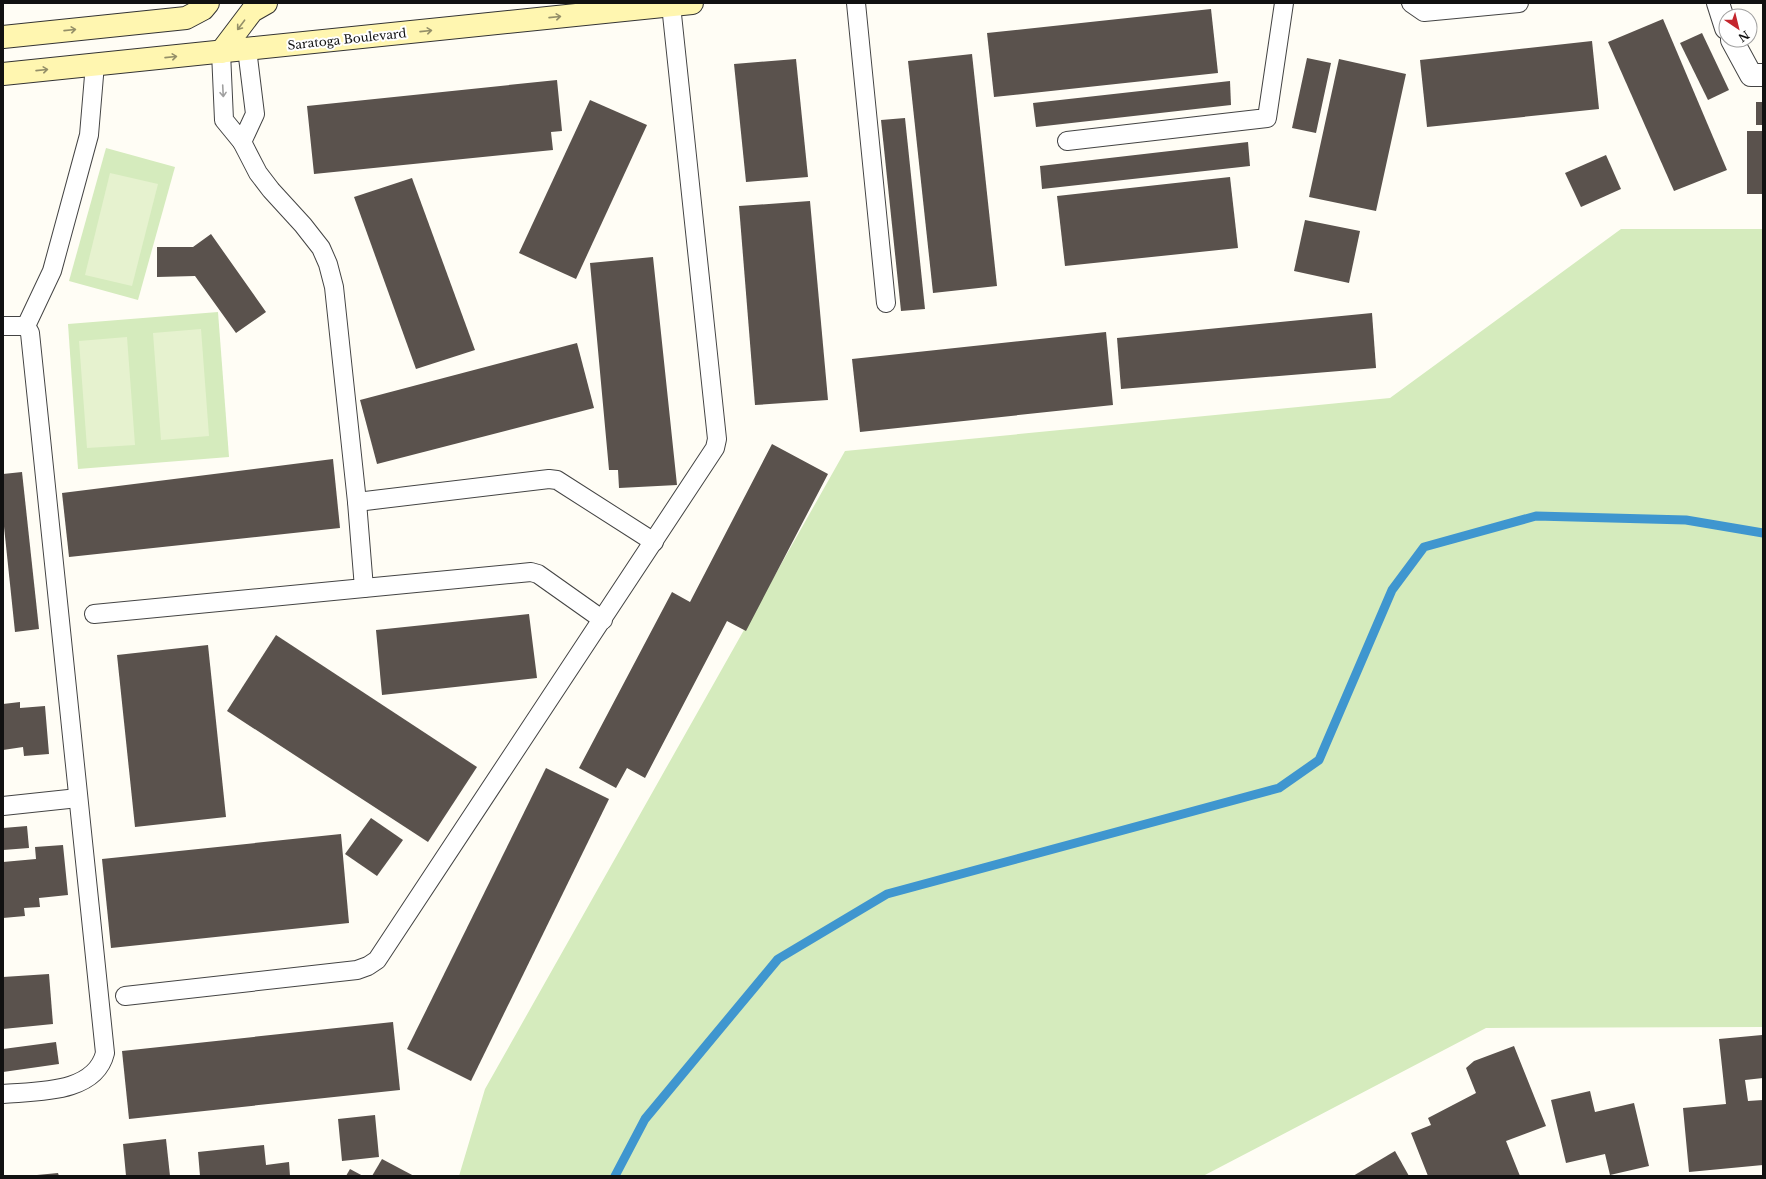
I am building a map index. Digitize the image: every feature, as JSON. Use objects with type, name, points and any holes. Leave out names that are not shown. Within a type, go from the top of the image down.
[{"type":"main road","points":[[3,37],[186,18],[203,9],[208,3]]},
{"type":"main road","points":[[221,52],[252,11],[266,3]]},
{"type":"main road","name":"Saratoga Boulevard","points":[[3,74],[681,4]]},
{"type":"street","points":[[1736,48],[1751,75],[1763,75]]},
{"type":"lane","points":[[856,3],[886,302]]},
{"type":"lane","points":[[1067,141],[1266,118],[1284,3]]},
{"type":"lane","points":[[1411,3],[1424,12],[1519,3]]},
{"type":"lane","points":[[125,996],[357,970],[368,966],[377,960],[603,620],[715,448],[717,439],[681,4]]},
{"type":"lane","points":[[242,142],[255,114],[247,49]]},
{"type":"lane","points":[[221,52],[224,120],[242,142],[258,173],[321,248],[328,264],[334,287],[357,502],[364,588]]},
{"type":"lane","points":[[26,326],[52,271],[89,135],[95,64]]},
{"type":"lane","points":[[3,326],[26,326]]},
{"type":"lane","points":[[3,1094],[62,1088],[75,1084],[96,1071],[103,1062],[105,1052],[30,333],[26,326]]},
{"type":"lane","points":[[357,502],[549,479],[558,480],[654,542]]},
{"type":"lane","points":[[94,614],[531,572],[538,574],[603,620]]},
{"type":"lane","points":[[3,806],[78,798]]},
{"type":"green space","points":[[106,148],[175,167],[138,300],[69,281]]},
{"type":"green space","points":[[110,173],[158,184],[132,286],[85,275]]},
{"type":"green space","points":[[1621,229],[1763,229],[1763,1027],[1486,1028],[1203,1176],[459,1176],[485,1089],[845,451],[1390,398]]},
{"type":"green space","points":[[218,312],[229,457],[78,469],[68,324]]},
{"type":"green space","points":[[201,329],[209,436],[161,440],[153,333]]},
{"type":"green space","points":[[127,337],[135,445],[87,448],[79,341]]},
{"type":"building","points":[[1211,9],[1218,73],[994,97],[987,33]]},
{"type":"building","points":[[1663,19],[1727,170],[1674,191],[1608,42]]},
{"type":"building","points":[[1702,33],[1729,90],[1708,100],[1680,43]]},
{"type":"building","points":[[1592,41],[1599,109],[1427,127],[1420,60]]},
{"type":"building","points":[[972,54],[997,286],[933,293],[908,61]]},
{"type":"building","points":[[1307,58],[1331,63],[1316,133],[1292,128]]},
{"type":"building","points":[[796,59],[808,177],[746,182],[734,64]]},
{"type":"building","points":[[1339,59],[1406,74],[1376,211],[1309,197]]},
{"type":"building","points":[[557,80],[562,131],[551,132],[553,150],[314,174],[307,106]]},
{"type":"building","points":[[1230,81],[1231,105],[1036,127],[1033,103]]},
{"type":"building","points":[[590,100],[647,125],[576,279],[519,253]]},
{"type":"building","points":[[1756,102],[1763,102],[1763,125],[1756,125]]},
{"type":"building","points":[[905,118],[925,309],[901,311],[881,120]]},
{"type":"building","points":[[1747,131],[1763,131],[1763,194],[1747,194]]},
{"type":"building","points":[[1248,142],[1250,166],[1042,189],[1040,166]]},
{"type":"building","points":[[1606,155],[1621,189],[1581,207],[1565,173]]},
{"type":"building","points":[[1230,177],[1238,248],[1065,266],[1057,196]]},
{"type":"building","points":[[412,178],[475,350],[416,369],[354,197]]},
{"type":"building","points":[[810,201],[828,400],[755,405],[739,206]]},
{"type":"building","points":[[1305,220],[1360,231],[1349,283],[1294,271]]},
{"type":"building","points":[[211,234],[266,312],[236,333],[195,276],[157,277],[157,247],[193,247]]},
{"type":"building","points":[[653,257],[677,485],[619,488],[618,470],[609,470],[590,263]]},
{"type":"building","points":[[1372,313],[1376,368],[1121,389],[1117,338]]},
{"type":"building","points":[[1106,332],[1113,405],[860,432],[852,359]]},
{"type":"building","points":[[577,343],[594,408],[377,464],[360,400]]},
{"type":"building","points":[[772,444],[828,474],[746,631],[727,621],[645,778],[627,768],[616,788],[579,768],[672,592],[690,602]]},
{"type":"building","points":[[333,459],[340,528],[69,557],[62,493]]},
{"type":"building","points":[[22,472],[39,629],[15,632],[3,517],[3,474]]},
{"type":"building","points":[[529,614],[537,678],[382,695],[376,630]]},
{"type":"building","points":[[276,635],[477,767],[428,842],[227,711]]},
{"type":"building","points":[[208,645],[226,817],[135,827],[117,655]]},
{"type":"building","points":[[20,702],[20,708],[45,706],[49,754],[24,756],[23,747],[3,750],[3,704]]},
{"type":"building","points":[[546,768],[609,799],[471,1081],[407,1049]]},
{"type":"building","points":[[371,818],[403,840],[377,876],[345,854]]},
{"type":"building","points":[[27,826],[29,848],[3,850],[3,828]]},
{"type":"building","points":[[341,834],[349,923],[111,948],[102,859]]},
{"type":"building","points":[[63,845],[68,895],[39,898],[40,907],[24,908],[25,916],[3,918],[3,862],[36,859],[35,847]]},
{"type":"building","points":[[49,974],[53,1024],[3,1029],[3,977]]},
{"type":"building","points":[[393,1022],[400,1090],[129,1119],[122,1051]]},
{"type":"building","points":[[1762,1035],[1763,1078],[1745,1080],[1748,1101],[1763,1100],[1763,1165],[1689,1172],[1683,1108],[1726,1104],[1719,1039]]},
{"type":"building","points":[[56,1042],[59,1064],[3,1072],[3,1049]]},
{"type":"building","points":[[1514,1046],[1546,1126],[1506,1141],[1520,1176],[1428,1176],[1411,1133],[1431,1125],[1428,1118],[1476,1093],[1466,1068],[1474,1061]]},
{"type":"building","points":[[1590,1091],[1595,1112],[1634,1103],[1649,1166],[1610,1175],[1605,1154],[1566,1163],[1551,1100]]},
{"type":"building","points":[[375,1115],[379,1157],[342,1161],[338,1119]]},
{"type":"building","points":[[166,1139],[170,1176],[126,1176],[123,1144]]},
{"type":"building","points":[[264,1145],[266,1165],[289,1162],[290,1176],[200,1176],[198,1152]]},
{"type":"building","points":[[1395,1151],[1409,1176],[1353,1176]]},
{"type":"building","points":[[382,1159],[414,1176],[372,1176]]},
{"type":"building","points":[[350,1169],[363,1176],[346,1176]]},
{"type":"building","points":[[58,1173],[59,1176],[37,1176],[37,1175]]},
{"type":"waterway","points":[[615,1176],[645,1119],[778,959],[887,894],[1279,788],[1319,760],[1392,590],[1424,547],[1536,516],[1686,520],[1763,533]]}]
